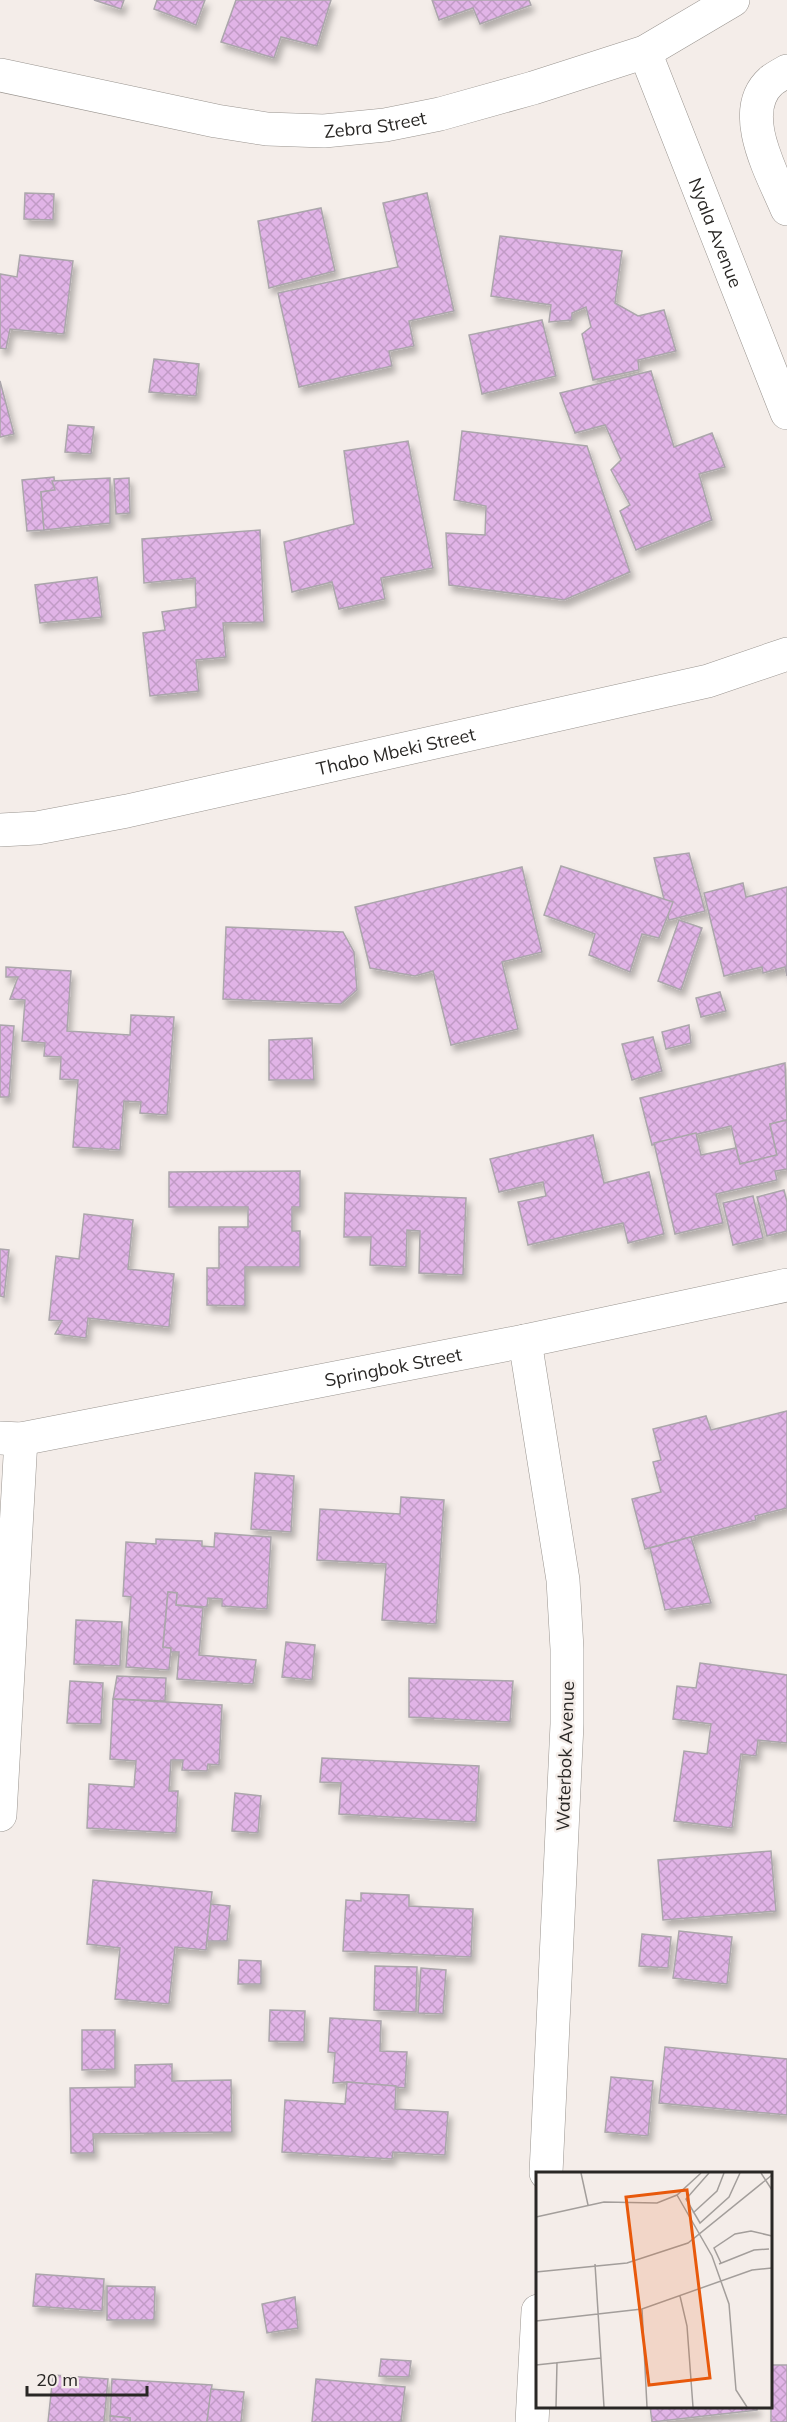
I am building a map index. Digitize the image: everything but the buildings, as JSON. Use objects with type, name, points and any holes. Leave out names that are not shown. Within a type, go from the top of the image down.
[{"type":"street","name":"Zebra Street","points":[[0,75],[216,121],[267,129],[324,131],[385,125],[440,114],[533,88],[645,52],[733,0]]},
{"type":"street","name":"Nyala Avenue","points":[[645,52],[787,413]]},
{"type":"street","points":[[787,71],[770,82],[762,94],[755,126],[787,209]]},
{"type":"street","name":"Thabo Mbeki Street","points":[[0,830],[37,828],[138,809],[708,681],[787,654]]},
{"type":"street","name":"Springbok Street","points":[[11,1439],[525,1341],[787,1285]]},
{"type":"street","name":"Waterbok Avenue","points":[[525,1341],[564,1580],[567,1649],[567,1736],[546,2172]]},
{"type":"street","points":[[0,1815],[11,1439]]},
{"type":"street","points":[[532,2422],[536,2348]]}]
